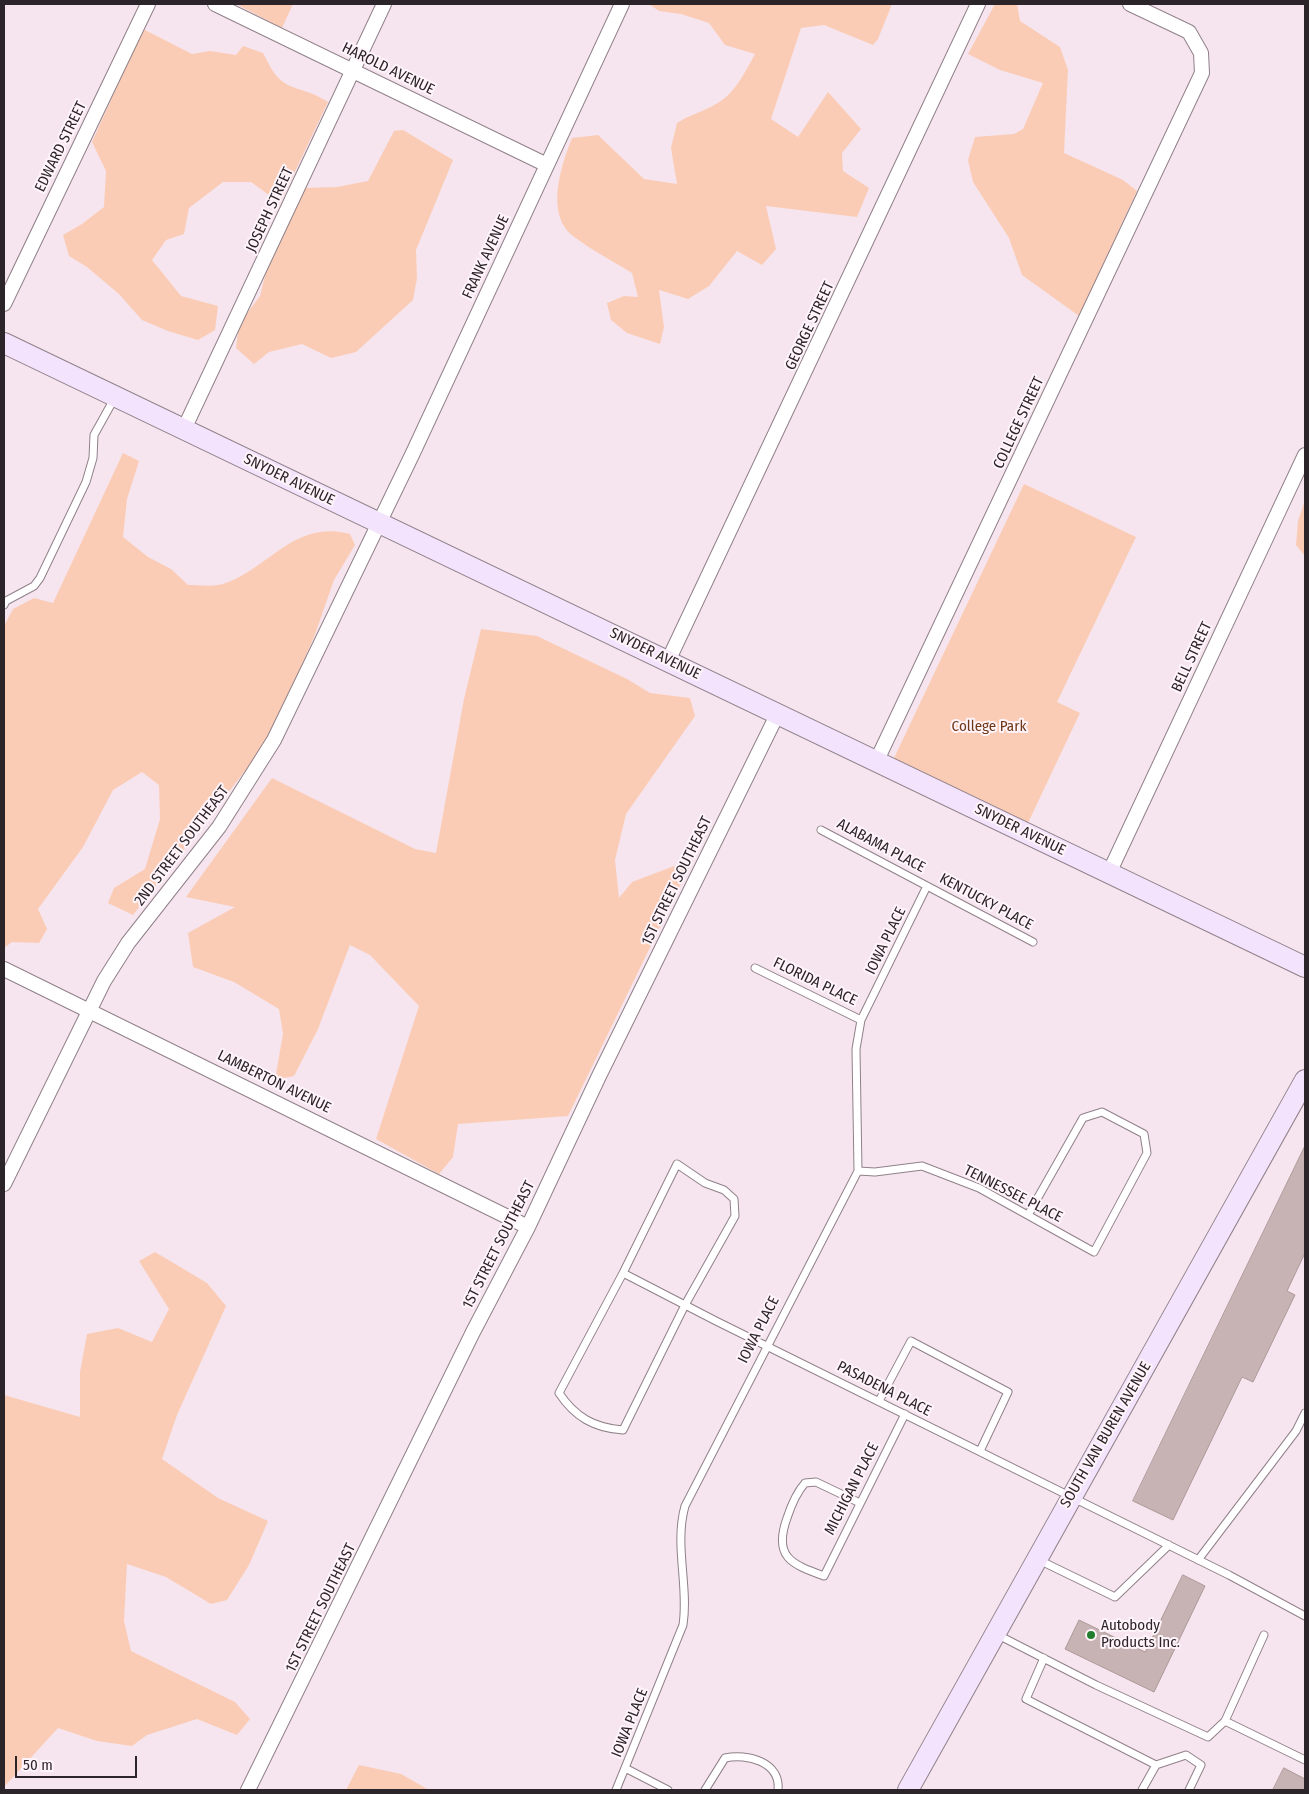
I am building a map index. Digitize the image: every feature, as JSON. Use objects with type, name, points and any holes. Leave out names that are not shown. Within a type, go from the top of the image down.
[{"type":"main road","name":"SNYDER AVENUE","points":[[4,343],[877,760],[1305,967]]},
{"type":"main road","name":"SOUTH VAN BUREN AVENUE","points":[[908,1790],[1305,1080]]},
{"type":"street","name":"EDWARD STREET","points":[[4,304],[148,4]]},
{"type":"street","name":"HAROLD AVENUE","points":[[214,4],[547,165]]},
{"type":"street","name":"JOSEPH STREET","points":[[184,429],[384,4]]},
{"type":"street","name":"FRANK AVENUE","points":[[380,523],[622,4]]},
{"type":"street","name":"GEORGE STREET","points":[[668,661],[978,4]]},
{"type":"street","name":"COLLEGE STREET","points":[[877,760],[1202,73],[1201,53],[1189,32],[1130,4]]},
{"type":"street","name":"BELL STREET","points":[[1109,873],[1305,455]]},
{"type":"street","name":"2ND STREET SOUTHEAST","points":[[4,1184],[104,980],[128,943],[219,827],[260,766],[380,523]]},
{"type":"street","name":"1ST STREET SOUTHEAST","points":[[248,1790],[473,1332],[528,1227],[599,1076],[778,713]]},
{"type":"street","name":"LAMBERTON AVENUE","points":[[4,969],[528,1227]]},
{"type":"lane","points":[[4,602],[34,586],[40,578],[86,482],[93,458],[94,435],[115,396]]},
{"type":"lane","name":"ALABAMA PLACE","points":[[821,830],[928,886]]},
{"type":"lane","name":"KENTUCKY PLACE","points":[[928,886],[1032,942]]},
{"type":"lane","name":"IOWA PLACE","points":[[616,1790],[627,1769],[683,1625],[685,1611],[681,1541],[686,1506],[858,1171],[856,1049],[862,1020],[928,886]]},
{"type":"lane","name":"FLORIDA PLACE","points":[[756,968],[862,1020]]},
{"type":"lane","name":"TENNESSEE PLACE","points":[[858,1171],[876,1172],[922,1166],[979,1188],[1094,1252],[1147,1153],[1144,1134],[1102,1112],[1083,1118],[1028,1215]]},
{"type":"lane","points":[[677,1164],[705,1183],[724,1190],[734,1200],[735,1216],[685,1305],[623,1430],[602,1428],[569,1408],[559,1393],[623,1272],[677,1164]]},
{"type":"lane","name":"PASADENA PLACE","points":[[623,1272],[685,1305],[1169,1545],[1305,1616]]},
{"type":"lane","points":[[879,1401],[911,1341],[1008,1392],[980,1451]]},
{"type":"lane","points":[[1198,1560],[1296,1432],[1305,1413]]},
{"type":"lane","name":"MICHIGAN PLACE","points":[[860,1503],[816,1482],[809,1481],[800,1488],[782,1531],[781,1547],[787,1558],[796,1565],[824,1576],[905,1414]]},
{"type":"lane","points":[[1037,1559],[1115,1597],[1169,1545]]},
{"type":"lane","points":[[995,1633],[1208,1737],[1225,1721],[1264,1636]]},
{"type":"lane","points":[[1044,1658],[1026,1699],[1156,1765]]},
{"type":"lane","points":[[1225,1721],[1305,1760]]},
{"type":"lane","points":[[706,1790],[725,1758],[737,1755],[752,1757],[773,1770],[778,1778],[778,1790]]},
{"type":"lane","points":[[1142,1790],[1156,1765],[1186,1755],[1202,1765],[1189,1790]]},
{"type":"lane","points":[[627,1769],[668,1790]]},
{"type":"green space","points":[[236,4],[293,4],[282,28]]},
{"type":"green space","points":[[649,4],[892,4],[878,39],[873,45],[824,25],[801,28],[771,119],[798,137],[828,92],[861,129],[842,153],[843,171],[869,188],[857,217],[766,206],[776,249],[762,265],[737,251],[709,286],[688,299],[659,290],[664,327],[660,344],[627,333],[611,320],[607,303],[624,296],[638,297],[632,273],[580,241],[564,227],[557,203],[560,176],[564,162],[572,138],[598,135],[644,179],[677,184],[671,148],[677,123],[723,100],[739,82],[755,54],[725,45],[709,23],[681,14],[659,11]]},
{"type":"green space","points":[[995,4],[1017,4],[1020,21],[1060,47],[1068,70],[1064,153],[1123,180],[1137,191],[1079,316],[1022,275],[1009,238],[973,182],[968,160],[975,137],[1014,134],[1023,129],[1043,83],[1000,70],[968,54]]},
{"type":"green space","points":[[143,29],[192,54],[210,51],[236,55],[243,46],[263,53],[279,79],[328,102],[280,203],[251,182],[223,182],[189,208],[184,234],[166,240],[152,260],[181,296],[218,306],[215,330],[198,340],[168,331],[142,320],[119,294],[87,267],[69,256],[63,235],[82,224],[104,207],[106,171],[92,142]]},
{"type":"green space","points":[[403,130],[453,160],[416,250],[417,278],[413,300],[356,352],[331,358],[302,344],[269,352],[254,364],[236,348],[239,324],[260,296],[267,268],[296,202],[305,188],[337,187],[368,181],[394,131]]},
{"type":"green space","points":[[123,453],[139,461],[127,499],[123,537],[148,557],[171,569],[188,585],[210,586],[223,584],[254,568],[297,539],[313,533],[330,531],[350,534],[355,545],[334,580],[314,637],[284,706],[255,758],[133,915],[108,903],[114,888],[145,869],[160,819],[159,785],[142,772],[113,790],[83,847],[38,909],[47,929],[39,943],[12,942],[4,948],[4,626],[13,609],[34,598],[53,603]]},
{"type":"green space","name":"College Park","points":[[1024,484],[1136,537],[1057,702],[1080,713],[1027,825],[896,763],[894,758]]},
{"type":"green space","points":[[1305,500],[1305,556],[1296,545],[1298,521]]},
{"type":"green space","points":[[481,629],[537,636],[627,679],[650,693],[690,698],[695,716],[626,814],[615,860],[619,898],[632,882],[693,859],[568,1116],[458,1124],[453,1157],[439,1174],[376,1139],[419,1006],[370,955],[350,945],[318,1029],[294,1076],[275,1080],[283,1034],[279,1009],[234,982],[193,967],[188,933],[235,907],[186,897],[272,778],[415,849],[436,853],[464,699]]},
{"type":"green space","points":[[155,1252],[207,1283],[226,1306],[177,1415],[162,1459],[218,1498],[268,1521],[249,1565],[227,1600],[211,1604],[166,1577],[127,1564],[124,1621],[131,1651],[235,1702],[250,1719],[237,1735],[197,1719],[147,1735],[132,1746],[97,1741],[58,1728],[4,1787],[4,1395],[80,1417],[80,1372],[87,1334],[118,1328],[152,1342],[169,1309],[139,1261]]},
{"type":"green space","points":[[359,1765],[401,1774],[429,1790],[346,1790]]},
{"type":"building","points":[[1305,1146],[1305,1253],[1287,1291],[1295,1295],[1253,1382],[1242,1377],[1173,1520],[1133,1501]]},
{"type":"building","name":"Autobody Products Inc.","points":[[1183,1575],[1205,1586],[1154,1692],[1065,1649],[1079,1620],[1145,1652]]},
{"type":"building","points":[[1284,1768],[1305,1779],[1305,1790],[1273,1790]]},
{"type":"place","name":"Autobody Products Inc.","points":[[1091,1635]]}]
